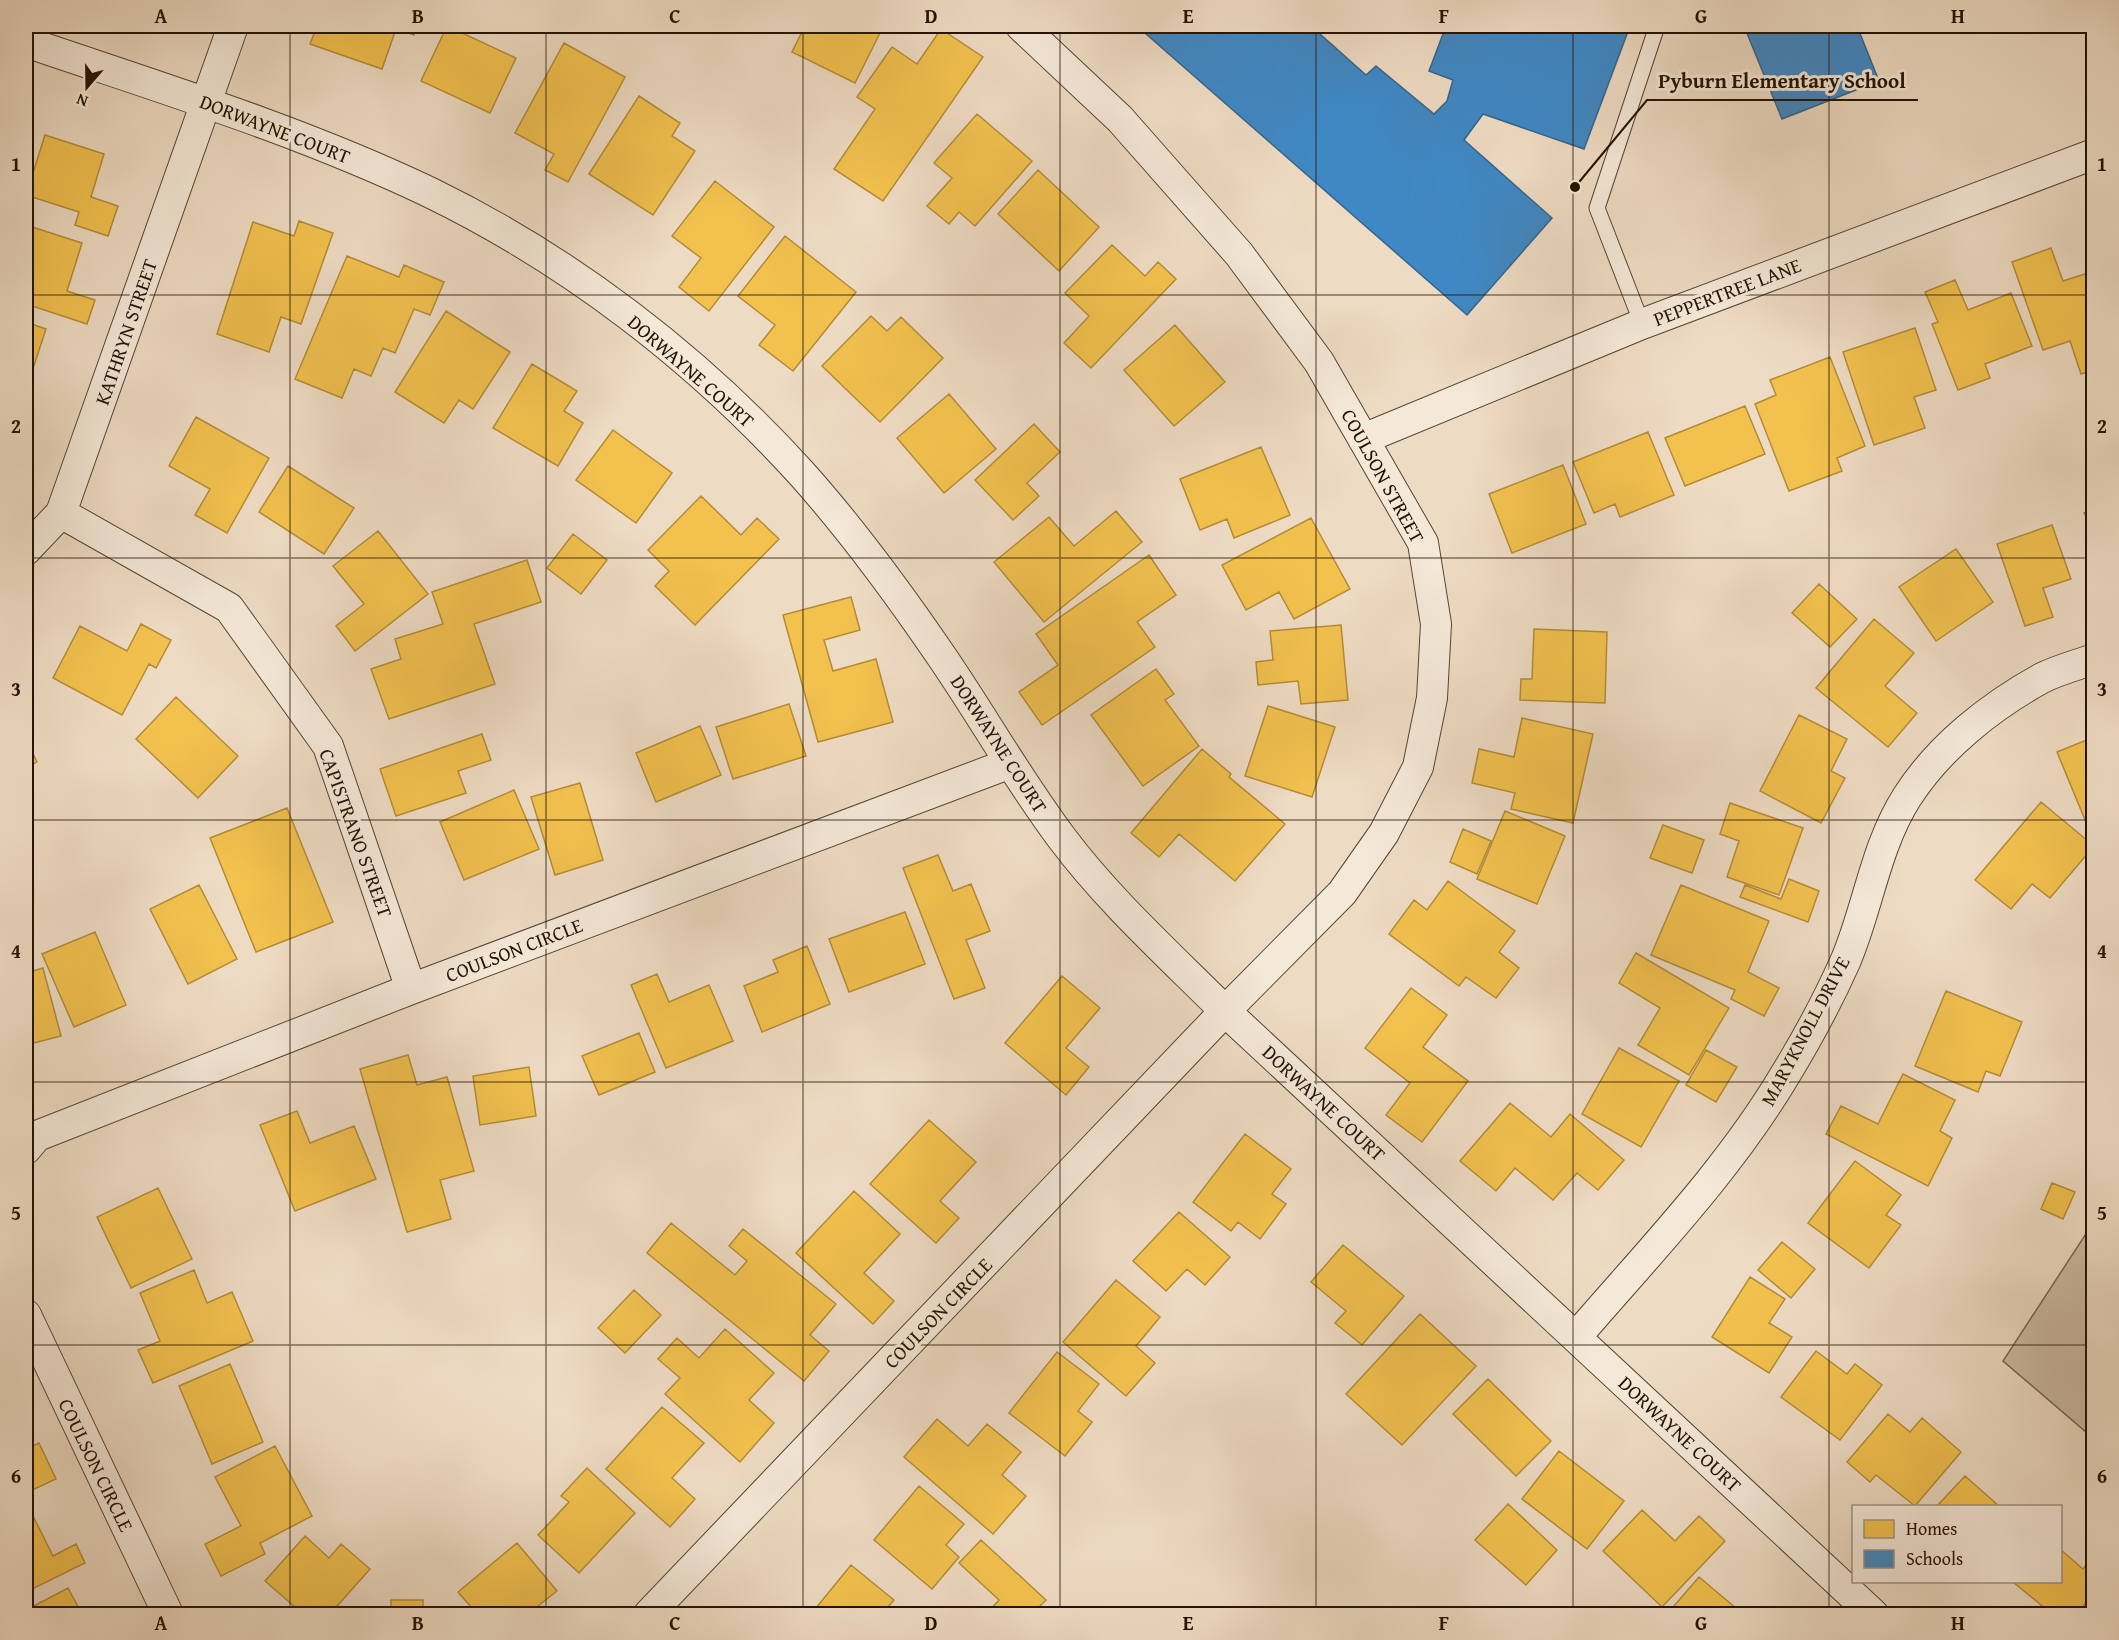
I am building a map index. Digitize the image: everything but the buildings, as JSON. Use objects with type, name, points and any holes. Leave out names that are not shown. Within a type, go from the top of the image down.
[{"type":"street","name":"KATHRYN STREET","points":[[26,550],[61,513],[233,26]]},
{"type":"street","name":"COULSON STREET","points":[[1021,26],[1120,119],[1239,255],[1319,363],[1422,543],[1436,624],[1432,698],[1418,767],[1384,833],[1342,893],[1225,1011]]},
{"type":"street","name":"DORWAYNE COURT","points":[[26,42],[329,147],[431,193],[551,260],[645,327],[722,393],[801,474],[873,561],[944,659],[1008,764],[1064,841],[1134,920],[1225,1011],[1873,1614]]},
{"type":"street","name":"PEPPERTREE LANE","points":[[1363,439],[1642,324],[2094,154]]},
{"type":"street","name":"CAPISTRANO STREET","points":[[61,513],[229,608],[328,746],[411,989]]},
{"type":"street","name":"MARYKNOLL DRIVE","points":[[1576,1337],[1712,1179],[1754,1126],[1787,1072],[1845,962],[1881,853],[1907,797],[1944,750],[1992,710],[2044,677],[2094,659]]},
{"type":"street","name":"COULSON CIRCLE","points":[[26,1149],[37,1136],[411,989],[1008,764]]},
{"type":"street","name":"COULSON CIRCLE","points":[[649,1614],[1225,1011]]},
{"type":"street","name":"COULSON CIRCLE","points":[[26,1315],[168,1614]]},
{"type":"lane","points":[[1642,324],[1597,208],[1657,26]]},
{"type":"shaded area","points":[[2093,1223],[2093,1438],[2003,1361]]},
{"type":"place","name":"Pyburn Elementary School","points":[[1575,187]]}]
